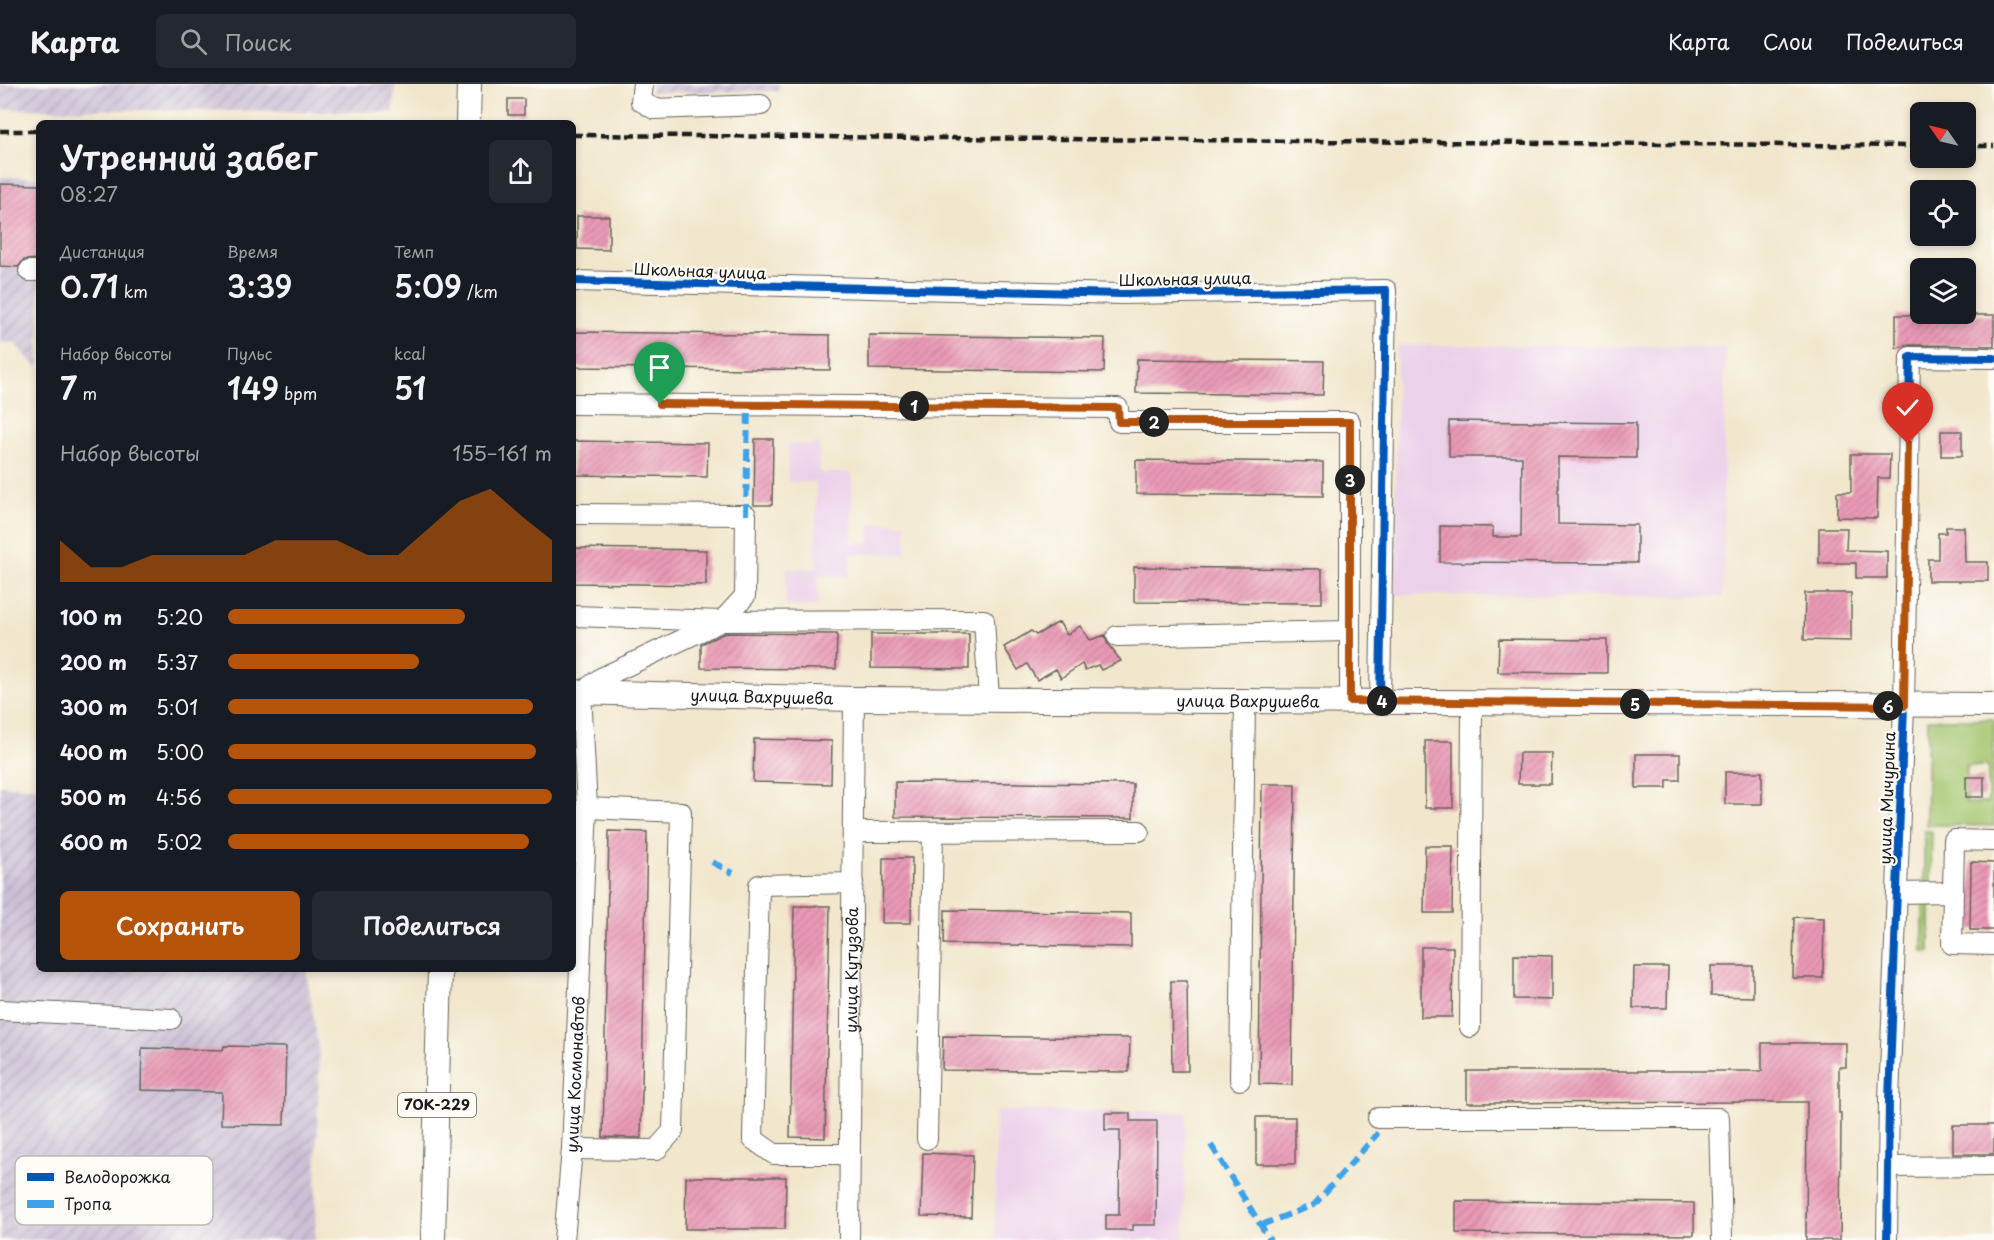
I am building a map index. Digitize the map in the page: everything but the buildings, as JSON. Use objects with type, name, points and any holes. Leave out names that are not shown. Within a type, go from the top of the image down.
[{"type":"main road","points":[[468,120],[469,84]]},
{"type":"main road","name":"улица Вахрушева","points":[[577,693],[854,699],[1994,705]]},
{"type":"main road","name":"70К-229","points":[[433,1240],[440,972]]},
{"type":"street","points":[[643,84],[641,101],[654,109],[761,105]]},
{"type":"street","name":"Школьная улица","points":[[576,281],[1121,294],[1386,290],[1380,701]]},
{"type":"street","name":"улица Мичурина","points":[[1887,1240],[1904,706],[1910,357],[1994,358]]},
{"type":"street","points":[[576,404],[1118,408],[1119,422],[1350,422],[1350,701]]},
{"type":"street","points":[[576,514],[746,515],[745,596],[722,621],[601,678],[577,693]]},
{"type":"street","points":[[576,616],[722,621],[984,620],[989,699]]},
{"type":"street","points":[[1118,636],[1350,631]]},
{"type":"street","name":"улица Космонавтов","points":[[564,1240],[572,1149],[587,808],[577,693]]},
{"type":"street","name":"улица Кутузова","points":[[849,1240],[854,699]]},
{"type":"street","points":[[1240,1080],[1245,700]]},
{"type":"street","points":[[1470,1027],[1472,703]]},
{"type":"street","points":[[572,1149],[656,1150],[673,1131],[681,812],[587,808]]},
{"type":"street","points":[[853,832],[1139,831]]},
{"type":"street","points":[[927,1139],[933,832]]},
{"type":"street","points":[[1994,841],[1954,840],[1952,944],[1994,945]]},
{"type":"street","points":[[850,1154],[774,1154],[753,1139],[759,885],[853,883]]},
{"type":"street","points":[[1897,893],[1953,892]]},
{"type":"street","points":[[0,1010],[171,1019]]},
{"type":"street","points":[[1378,1118],[1719,1118],[1722,1240]]},
{"type":"street","points":[[1888,1167],[1994,1166]]},
{"type":"shaded area","points":[[0,84],[395,84],[393,112],[0,109]]},
{"type":"shaded area","points":[[651,84],[779,84],[779,91],[651,92]]},
{"type":"shaded area","points":[[0,177],[36,178],[36,366],[14,343],[0,342]]},
{"type":"shaded area","points":[[1397,345],[1725,347],[1723,597],[1395,595]]},
{"type":"shaded area","points":[[788,444],[819,444],[819,473],[852,473],[852,543],[870,543],[870,523],[906,523],[906,554],[850,554],[849,576],[818,576],[818,606],[786,606],[786,569],[816,569],[816,482],[788,482]]},
{"type":"shaded area","points":[[0,785],[36,788],[36,972],[306,972],[319,1053],[315,1240],[0,1240]]},
{"type":"shaded area","points":[[996,1111],[1186,1112],[1184,1240],[995,1240]]},
{"type":"green space","points":[[1928,719],[1994,719],[1994,826],[1926,825]],"holes":[[[1967,766],[1988,766],[1988,803],[1966,803]]]},
{"type":"green space","points":[[1924,831],[1932,831],[1931,882],[1924,882]]},
{"type":"green space","points":[[1923,901],[1930,902],[1930,952],[1923,952]]},
{"type":"railway","points":[[0,131],[36,131]]},
{"type":"railway","points":[[576,135],[1910,146]]},
{"type":"railway","points":[[1976,146],[1994,146]]},
{"type":"marked path","points":[[746,515],[748,405]]},
{"type":"marked path","points":[[712,862],[733,873]]},
{"type":"marked path","points":[[1261,1225],[1314,1205],[1378,1133]]},
{"type":"marked path","points":[[1211,1145],[1270,1240]]},
{"type":"cycle path","points":[[576,281],[1121,294],[1386,290],[1380,701]]},
{"type":"cycle path","points":[[1887,1240],[1889,1100],[1904,706],[1910,357],[1994,358]]},
{"type":"route","points":[[660,404],[1118,408],[1119,422],[1350,422],[1350,701],[1904,706],[1908,444]]}]
